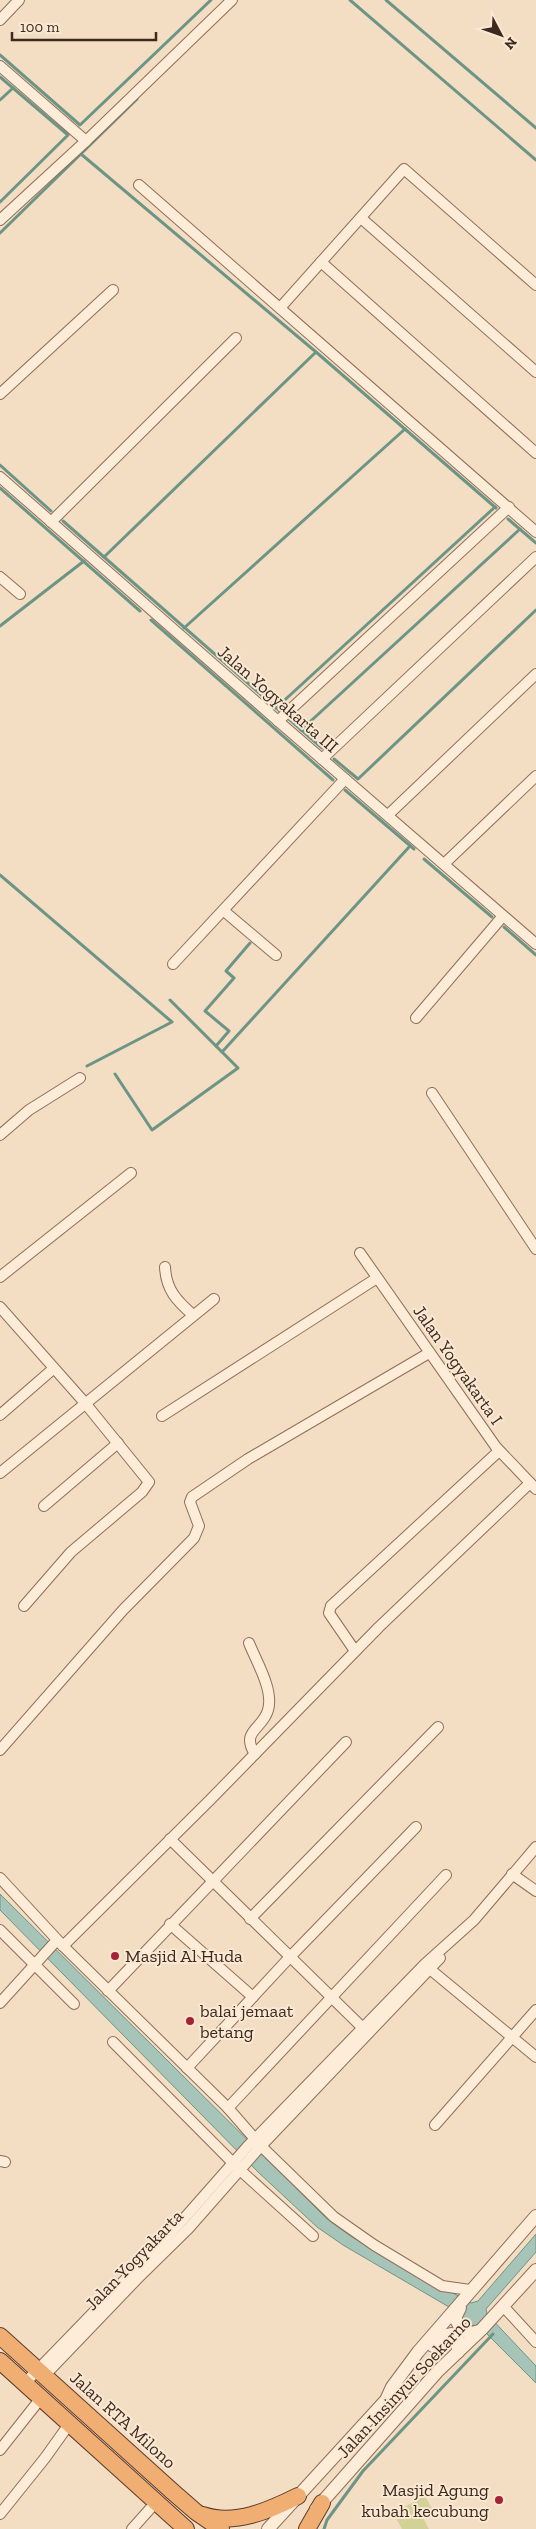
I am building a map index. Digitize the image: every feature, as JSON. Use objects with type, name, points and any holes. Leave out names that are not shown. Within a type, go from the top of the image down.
[{"type":"highway","name":"Jalan RTA Milono","points":[[0,2336],[196,2512],[221,2529]]},
{"type":"highway","points":[[0,2361],[186,2529]]},
{"type":"highway","points":[[196,2512],[209,2517],[245,2517],[276,2507],[298,2496]]},
{"type":"highway","points":[[307,2529],[322,2503]]},
{"type":"street","points":[[0,20],[19,0]]},
{"type":"street","points":[[0,220],[86,141],[232,0]]},
{"type":"street","points":[[0,66],[86,141]]},
{"type":"street","points":[[280,308],[404,169],[536,285]]},
{"type":"street","points":[[139,185],[536,532]]},
{"type":"street","points":[[361,218],[536,372]]},
{"type":"street","points":[[321,262],[536,453]]},
{"type":"street","points":[[0,394],[113,290]]},
{"type":"street","points":[[51,522],[236,338]]},
{"type":"street","name":"Jalan Yogyakarta III","points":[[0,477],[536,944]]},
{"type":"street","points":[[278,721],[509,507]]},
{"type":"street","points":[[322,759],[536,557]]},
{"type":"street","points":[[0,577],[20,594]]},
{"type":"street","points":[[388,815],[536,674]]},
{"type":"street","points":[[444,864],[536,776]]},
{"type":"street","points":[[173,964],[345,779]]},
{"type":"street","points":[[224,910],[276,955]]},
{"type":"street","points":[[416,1018],[503,916]]},
{"type":"street","points":[[0,1135],[29,1110],[80,1078]]},
{"type":"street","points":[[432,1093],[536,1250]]},
{"type":"street","points":[[0,1277],[131,1172]]},
{"type":"street","name":"Jalan Yogyakarta I","points":[[360,1253],[499,1451],[533,1486]]},
{"type":"street","points":[[165,1267],[166,1282],[170,1291],[176,1300],[193,1315]]},
{"type":"street","points":[[162,1416],[377,1278]]},
{"type":"street","points":[[0,1473],[214,1299]]},
{"type":"street","points":[[0,1306],[53,1369],[85,1403],[148,1480],[148,1487],[71,1552],[24,1606]]},
{"type":"street","points":[[0,1750],[123,1610],[194,1538],[199,1526],[190,1502],[192,1496],[248,1459],[429,1353]]},
{"type":"street","points":[[0,1415],[53,1369]]},
{"type":"street","points":[[44,1506],[118,1443]]},
{"type":"street","points":[[355,1651],[329,1613],[331,1606],[499,1451]]},
{"type":"street","points":[[0,2003],[37,1962],[170,1839],[355,1651],[533,1486]]},
{"type":"street","points":[[249,1643],[265,1685],[269,1702],[264,1718],[251,1734],[249,1740],[255,1754]]},
{"type":"street","points":[[250,1918],[438,1728]]},
{"type":"street","points":[[108,1991],[346,1742]]},
{"type":"street","points":[[187,2068],[289,1958],[416,1827]]},
{"type":"street","points":[[170,1839],[329,1998],[366,2031]]},
{"type":"street","points":[[25,2383],[42,2372],[181,2222],[466,1927],[536,1847]]},
{"type":"street","points":[[512,1874],[536,1891]]},
{"type":"street","points":[[228,2108],[446,1875]]},
{"type":"street","points":[[0,1878],[57,1944],[228,2108],[255,2146],[334,2217],[374,2245],[442,2286],[467,2296]]},
{"type":"street","points":[[170,1924],[253,1997]]},
{"type":"street","points":[[0,1930],[37,1962],[74,2004]]},
{"type":"street","points":[[427,1966],[536,2057]]},
{"type":"street","points":[[435,2125],[535,2014]]},
{"type":"street","points":[[113,2042],[313,2236]]},
{"type":"street","name":"Jalan Insinyur Soekarno","points":[[386,2400],[392,2386],[402,2372],[536,2216]]},
{"type":"street","name":"Jalan Insinyur Soekarno","points":[[300,2529],[341,2480],[536,2270]]},
{"type":"street","points":[[503,2306],[536,2342]]},
{"type":"street","points":[[449,2318],[455,2318],[462,2331],[472,2333],[481,2330]]},
{"type":"street","points":[[268,2529],[442,2336],[451,2334],[458,2339],[458,2352]]},
{"type":"street","points":[[0,2450],[41,2398]]},
{"type":"street","points":[[0,2514],[45,2458],[70,2423]]},
{"type":"street","points":[[324,2466],[341,2480]]},
{"type":"street","points":[[132,2529],[157,2501]]},
{"type":"shaded area","points":[[0,1894],[327,2219],[352,2237],[471,2303],[478,2301],[536,2234],[536,2252],[486,2309],[487,2314],[536,2366],[536,2383],[478,2325],[467,2324],[461,2314],[343,2245],[317,2227],[258,2172],[0,1910]]},
{"type":"shaded area","points":[[425,2496],[434,2512],[423,2518],[429,2529],[402,2529],[393,2513]]},
{"type":"waterway","points":[[0,55],[80,125],[211,0]]},
{"type":"waterway","points":[[350,0],[536,160]]},
{"type":"waterway","points":[[386,0],[536,128]]},
{"type":"waterway","points":[[0,77],[68,135],[0,202]]},
{"type":"waterway","points":[[0,100],[13,88]]},
{"type":"waterway","points":[[0,233],[137,99]]},
{"type":"waterway","points":[[63,521],[104,557],[316,352],[81,154]]},
{"type":"waterway","points":[[316,352],[496,508]]},
{"type":"waterway","points":[[184,628],[405,429]]},
{"type":"waterway","points":[[0,465],[51,511]]},
{"type":"waterway","points":[[0,488],[140,611]]},
{"type":"waterway","points":[[276,708],[495,507]]},
{"type":"waterway","points":[[508,519],[536,543]]},
{"type":"waterway","points":[[301,730],[520,529]]},
{"type":"waterway","points":[[104,557],[322,748]]},
{"type":"waterway","points":[[0,626],[84,561]]},
{"type":"waterway","points":[[334,759],[358,779],[536,610]]},
{"type":"waterway","points":[[151,620],[333,780]]},
{"type":"waterway","points":[[345,790],[414,849]]},
{"type":"waterway","points":[[222,1052],[410,846]]},
{"type":"waterway","points":[[424,859],[492,917]]},
{"type":"waterway","points":[[0,875],[172,1022],[87,1066]]},
{"type":"waterway","points":[[504,927],[536,955]]},
{"type":"waterway","points":[[216,1046],[229,1031],[205,1011],[234,978],[226,971],[250,943]]},
{"type":"waterway","points":[[115,1074],[152,1130],[238,1068],[170,1000]]},
{"type":"waterway","points":[[324,2529],[327,2520],[363,2471],[493,2334]]},
{"type":"place","name":"Masjid Al Huda","points":[[115,1956]]},
{"type":"place","name":"balai jemaat betang","points":[[190,2021]]},
{"type":"place","name":"Masjid Agung kubah kecubung","points":[[499,2500]]}]
